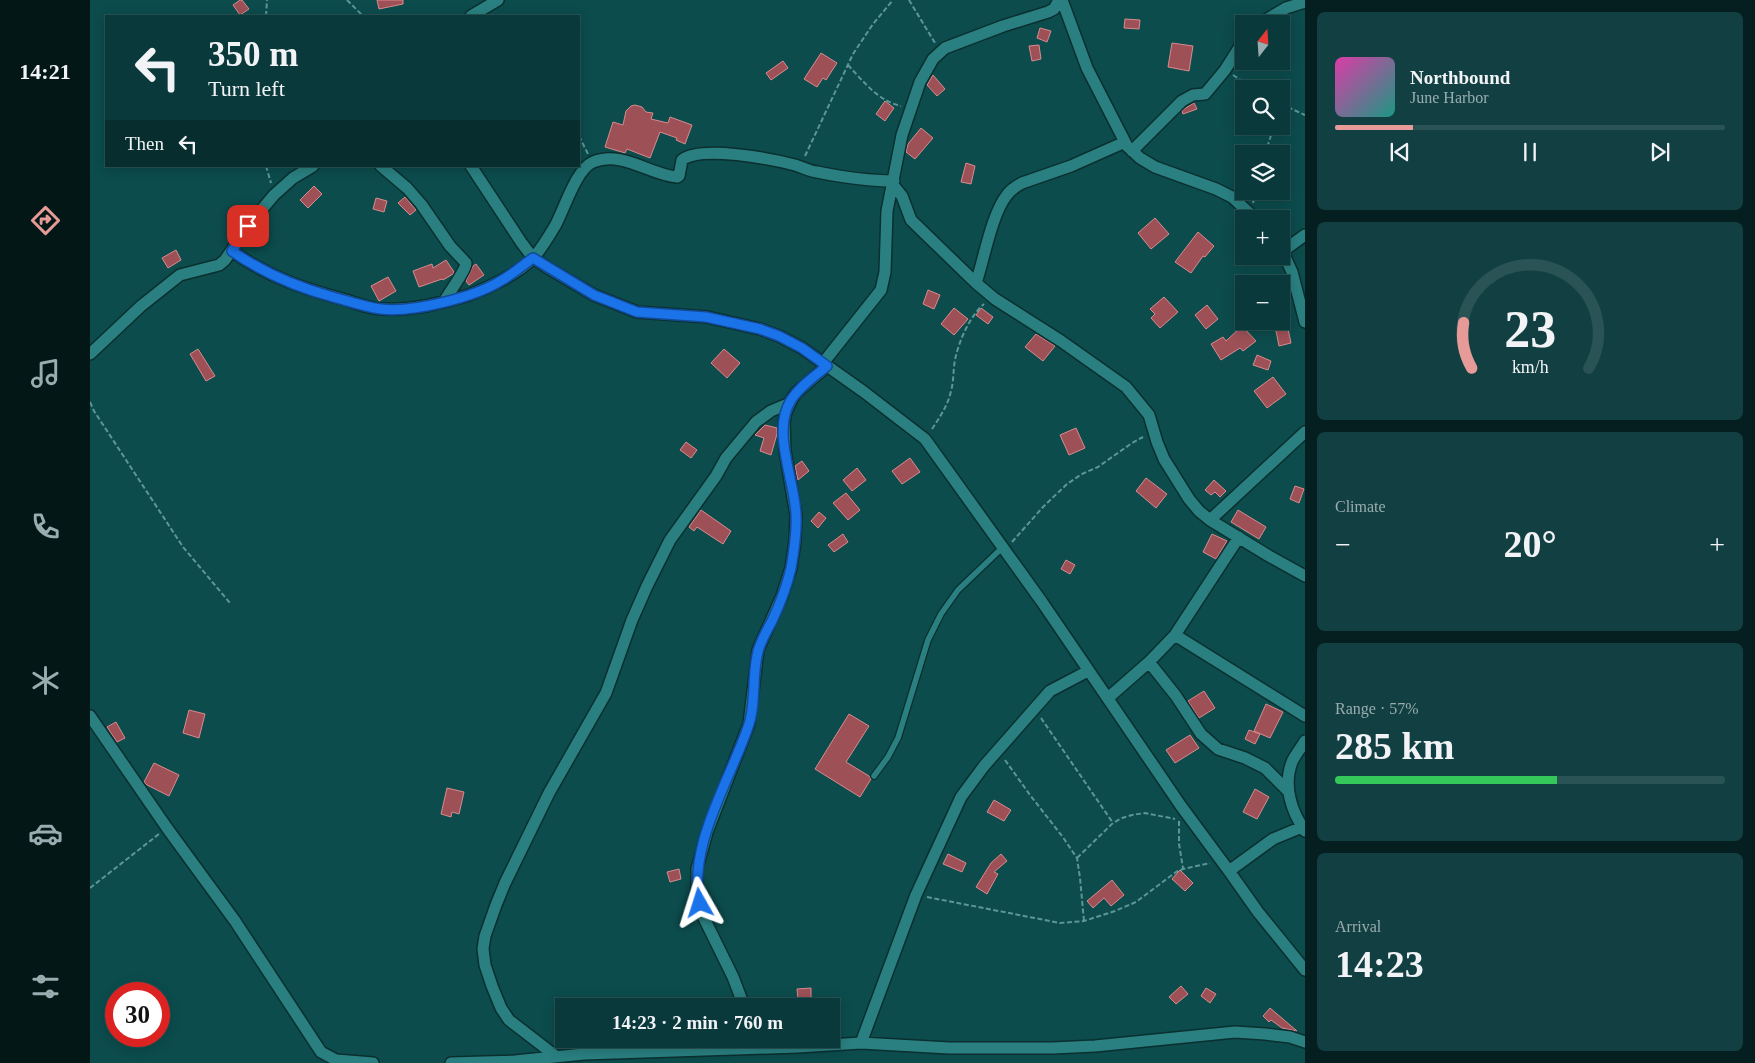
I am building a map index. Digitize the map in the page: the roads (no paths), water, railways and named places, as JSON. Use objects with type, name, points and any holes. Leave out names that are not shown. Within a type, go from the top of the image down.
[{"type":"street","points":[[473,15],[498,0]]},
{"type":"street","points":[[1270,15],[1283,4],[1305,2]]},
{"type":"street","points":[[741,998],[733,977],[702,916],[697,890],[697,869],[707,832],[750,724],[758,650],[782,596],[791,568],[796,515],[788,474],[784,434],[786,412],[790,403],[807,382],[825,365],[881,290],[886,272],[886,221],[902,135],[920,82],[933,59],[945,48],[1058,3],[1069,17],[1088,68],[1128,146],[1140,158],[1155,167],[1197,181],[1224,193],[1232,197],[1246,210]]},
{"type":"street","points":[[976,283],[993,223],[1007,195],[1015,187],[1128,146],[1182,101],[1193,95],[1205,94],[1225,70],[1235,54]]},
{"type":"street","points":[[232,251],[246,261],[288,283],[308,290],[374,308],[405,309],[444,302],[479,291],[502,281],[533,258],[555,226],[581,174],[592,162],[602,159],[636,164],[675,177],[679,176],[682,160],[685,157],[698,154],[738,155],[772,160],[815,172],[893,183],[902,196],[911,220],[976,283],[992,297],[1061,341],[1126,387],[1149,415],[1164,459],[1189,499],[1199,511],[1210,520],[1305,576]]},
{"type":"street","points":[[90,354],[141,306],[180,275],[219,265],[232,251],[248,226],[274,195],[293,178],[311,167]]},
{"type":"street","points":[[382,167],[407,188],[421,204],[450,246],[466,263],[466,269],[456,280],[444,302]]},
{"type":"street","points":[[472,167],[533,258],[594,295],[637,312],[706,317],[760,329],[779,336],[802,348],[864,392],[925,440],[1003,548],[1176,798],[1258,912],[1305,970]]},
{"type":"street","points":[[1290,245],[1305,235]]},
{"type":"street","points":[[1289,265],[1305,322]]},
{"type":"street","points":[[557,1057],[509,1020],[501,1008],[492,986],[485,965],[483,949],[496,905],[549,793],[606,693],[632,620],[670,540],[716,476],[726,458],[756,422],[771,411],[790,403]]},
{"type":"street","points":[[1210,520],[1305,432]]},
{"type":"street","points":[[1108,698],[1149,662],[1175,635],[1239,537]]},
{"type":"street","points":[[1175,635],[1305,716]]},
{"type":"street","points":[[1149,662],[1176,696],[1201,734],[1218,749],[1246,758],[1264,768],[1288,791]]},
{"type":"street","points":[[861,1043],[916,895],[961,797],[980,771],[1034,708],[1057,686],[1088,670]]},
{"type":"street","points":[[90,716],[167,828],[235,921],[321,1052],[336,1060],[373,1063]]},
{"type":"street","points":[[1229,871],[1273,839],[1304,829],[1292,806],[1288,791],[1288,774],[1292,761],[1305,742]]},
{"type":"street","points":[[840,1043],[949,1048],[1053,1048],[1095,1046],[1236,1032],[1273,1035],[1305,1042]]},
{"type":"street","points":[[451,1063],[681,1048]]},
{"type":"lane","points":[[874,776],[888,757],[898,738],[928,640],[941,614],[958,590],[1003,548]]}]
